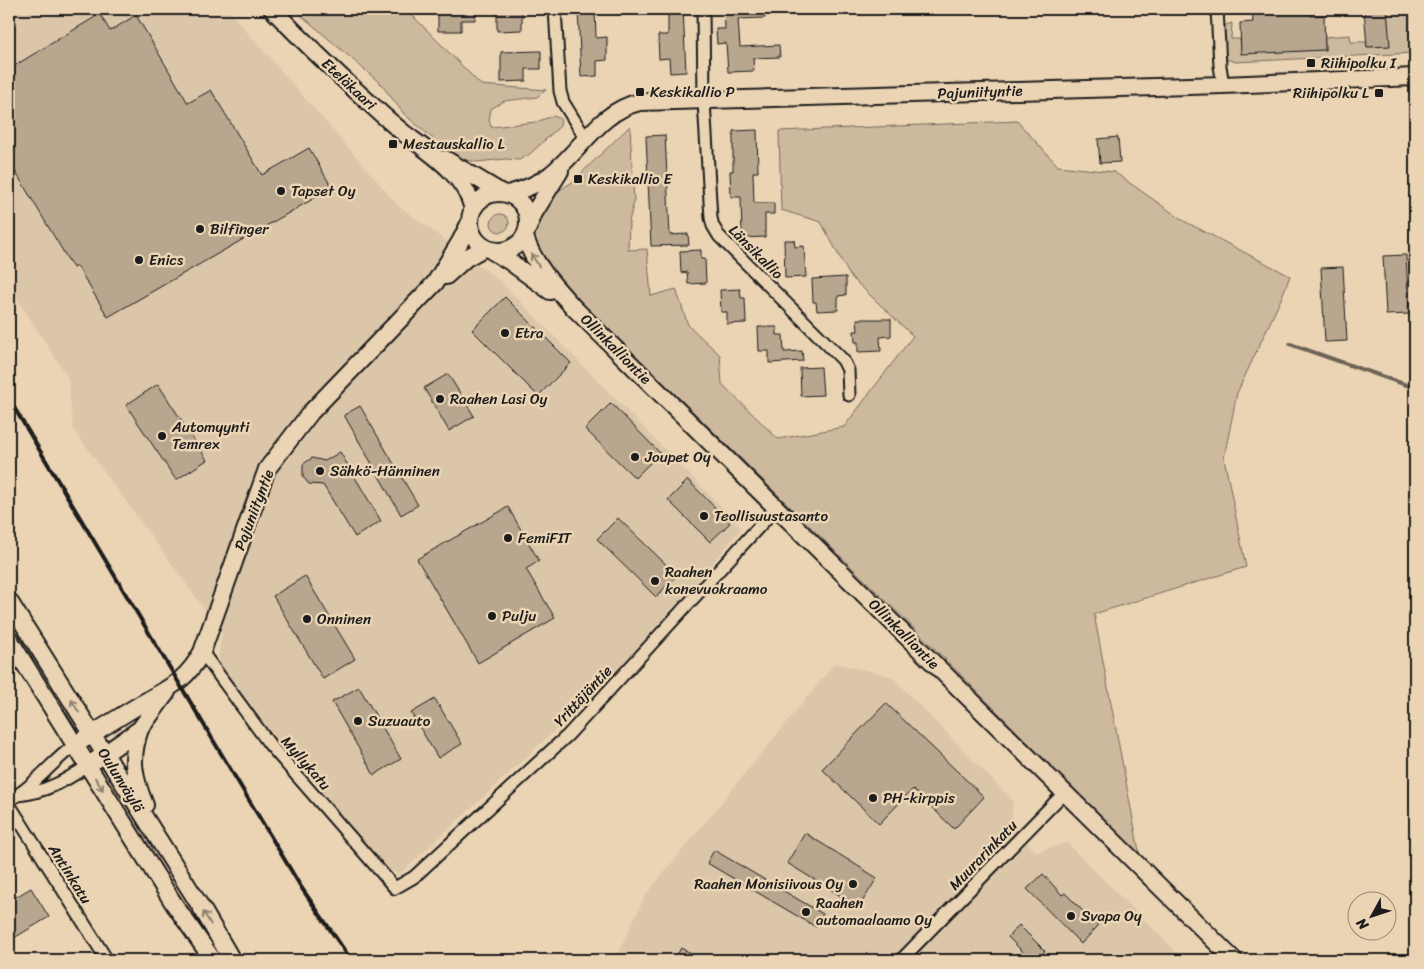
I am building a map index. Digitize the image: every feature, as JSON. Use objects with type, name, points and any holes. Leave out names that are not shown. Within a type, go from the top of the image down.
[{"type":"street","name":"Eteläkaari","points":[[272,9],[357,92],[405,134],[432,153],[462,168],[505,194]]},
{"type":"street","points":[[556,9],[560,91],[563,102],[586,139]]},
{"type":"street","name":"Länsikallio","points":[[702,9],[704,101],[711,218],[716,232],[843,360],[848,370],[850,395]]},
{"type":"street","points":[[1217,9],[1223,85]]},
{"type":"street","name":"Pajuniityntie","points":[[505,194],[525,189],[540,182],[566,160],[607,117],[619,109],[640,102],[1223,85],[1415,76]]},
{"type":"street","name":"Eteläkaari","points":[[432,153],[467,191],[471,215]]},
{"type":"street","name":"Pajuniityntie","points":[[526,232],[534,213],[566,160]]},
{"type":"street","points":[[492,194],[505,194],[514,197],[524,206],[527,212],[526,232],[522,241],[511,249],[500,252],[488,249],[472,235],[471,215],[482,198],[492,194]]},
{"type":"street","name":"Pajuniityntie","points":[[435,283],[460,242],[471,215]]},
{"type":"street","name":"Ollinkalliontie","points":[[526,232],[533,257],[574,308],[1234,960]]},
{"type":"street","name":"Pajuniityntie","points":[[75,745],[143,703],[168,690],[191,670],[202,652],[267,469],[311,412],[435,283],[466,258],[488,249]]},
{"type":"street","name":"Ollinkalliontie","points":[[488,249],[515,265],[574,308]]},
{"type":"street","name":"Yrittäjäntie","points":[[396,888],[414,876],[568,735],[776,508]]},
{"type":"street","name":"Oulunväylä","points":[[9,601],[232,960]]},
{"type":"street","name":"Oulunväylä","points":[[9,639],[174,904],[212,960]]},
{"type":"street","name":"Myllykatu","points":[[202,652],[270,745],[396,888]]},
{"type":"street","name":"Pajuniityntie","points":[[88,766],[140,729],[168,690]]},
{"type":"street","points":[[140,729],[133,762],[136,782],[145,805],[170,847],[177,869]]},
{"type":"street","points":[[13,797],[75,745]]},
{"type":"street","points":[[13,797],[36,793],[53,787],[88,766]]},
{"type":"street","name":"Muurarinkatu","points":[[902,960],[1065,792]]},
{"type":"street","name":"Antinkatu","points":[[9,804],[107,960]]},
{"type":"shaded area","points":[[9,9],[227,9],[399,206],[500,281],[742,528],[629,662],[399,875],[378,862],[238,698],[217,667],[222,633],[73,429],[68,378],[9,286]]},
{"type":"shaded area","points":[[294,9],[406,9],[481,85],[546,90],[537,97],[504,101],[491,109],[489,120],[491,127],[536,122],[553,116],[561,119],[560,126],[530,154],[519,160],[505,159],[477,162],[462,159],[444,148],[404,114],[381,84]]},
{"type":"shaded area","points":[[1387,9],[1415,9],[1415,53],[1236,62],[1225,59],[1223,26],[1232,23],[1231,39],[1240,39],[1241,53],[1325,50],[1325,37],[1350,35],[1351,42],[1366,42],[1367,47],[1389,46]]},
{"type":"shaded area","points":[[1017,121],[1058,166],[1114,172],[1184,221],[1290,276],[1237,393],[1224,458],[1246,567],[1094,614],[1140,856],[934,648],[567,288],[554,271],[538,256],[533,246],[536,221],[555,193],[571,183],[630,126],[634,202],[629,221],[628,250],[647,249],[651,296],[676,289],[688,325],[720,355],[722,384],[778,439],[844,427],[913,336],[850,276],[821,222],[781,210],[779,131]]},
{"type":"shaded area","points":[[496,214],[504,214],[509,219],[507,230],[496,232],[491,227],[491,219]]},
{"type":"shaded area","points":[[835,663],[891,676],[1013,801],[1011,826],[1036,852],[1067,843],[1184,960],[615,960],[645,896]]},
{"type":"building","points":[[438,9],[475,9],[475,20],[461,20],[461,31],[438,31]]},
{"type":"building","points":[[497,9],[522,9],[522,30],[497,31]]},
{"type":"building","points":[[578,9],[595,9],[596,38],[607,37],[607,60],[597,61],[597,76],[581,77]]},
{"type":"building","points":[[668,9],[683,9],[686,72],[670,73],[669,58],[659,59],[658,35],[668,35]]},
{"type":"building","points":[[724,9],[765,9],[765,18],[738,19],[740,47],[779,45],[780,57],[753,58],[754,71],[728,72],[726,43],[717,44],[716,29],[725,29]]},
{"type":"building","points":[[1252,9],[1310,9],[1311,16],[1324,15],[1325,50],[1241,54],[1240,23],[1253,22]]},
{"type":"building","points":[[1364,9],[1387,9],[1390,46],[1367,47]]},
{"type":"building","points":[[100,14],[110,31],[136,15],[188,103],[211,90],[262,175],[309,148],[332,188],[108,317],[77,266],[73,268],[9,161],[9,69]]},
{"type":"building","points":[[541,51],[541,69],[526,69],[526,81],[501,82],[501,52]]},
{"type":"building","points":[[757,130],[758,172],[753,172],[754,203],[774,203],[774,214],[765,214],[765,237],[742,238],[741,197],[731,197],[730,171],[733,171],[733,131]]},
{"type":"building","points":[[665,135],[670,235],[688,234],[689,245],[651,246],[646,136]]},
{"type":"building","points":[[1118,137],[1120,162],[1100,163],[1098,139]]},
{"type":"building","points":[[784,240],[794,240],[795,247],[804,246],[806,277],[785,278]]},
{"type":"building","points":[[701,250],[701,259],[705,259],[706,283],[688,284],[687,272],[681,273],[680,251]]},
{"type":"building","points":[[1406,255],[1409,314],[1386,315],[1383,256]]},
{"type":"building","points":[[1343,267],[1347,341],[1325,342],[1321,268]]},
{"type":"building","points":[[846,277],[846,295],[838,296],[838,310],[817,311],[816,302],[813,302],[812,279]]},
{"type":"building","points":[[740,289],[741,298],[745,298],[746,323],[727,324],[727,312],[721,312],[720,290]]},
{"type":"building","points":[[505,297],[571,363],[538,396],[472,330]]},
{"type":"building","points":[[857,319],[891,319],[891,336],[880,337],[881,351],[858,352],[858,342],[855,342],[854,331],[858,331]]},
{"type":"building","points":[[758,327],[777,327],[777,335],[783,335],[784,352],[802,351],[803,361],[769,363],[769,351],[759,351]]},
{"type":"building","points":[[821,367],[823,395],[801,396],[800,368]]},
{"type":"building","points":[[448,374],[474,416],[449,431],[424,388]]},
{"type":"building","points":[[158,384],[207,460],[176,480],[126,405]]},
{"type":"building","points":[[611,403],[660,453],[635,478],[585,429]]},
{"type":"building","points":[[360,406],[418,505],[401,515],[344,415]]},
{"type":"building","points":[[340,452],[381,521],[355,537],[323,485],[309,484],[303,477],[303,464],[312,458],[325,461]]},
{"type":"building","points":[[688,480],[730,523],[710,542],[668,500]]},
{"type":"building","points":[[508,507],[539,561],[526,569],[555,618],[478,663],[417,559]]},
{"type":"building","points":[[618,518],[677,575],[656,597],[597,539]]},
{"type":"building","points":[[305,576],[355,659],[323,679],[273,596]]},
{"type":"building","points":[[359,687],[401,759],[374,775],[332,702]]},
{"type":"building","points":[[435,699],[462,744],[438,758],[411,713]]},
{"type":"building","points":[[886,703],[984,797],[954,829],[913,789],[879,824],[822,769]]},
{"type":"building","points":[[805,833],[877,878],[859,907],[787,863]]},
{"type":"building","points":[[714,850],[823,914],[816,927],[707,863]]},
{"type":"building","points":[[1043,874],[1062,895],[1065,893],[1098,926],[1081,944],[1027,889]]},
{"type":"building","points":[[31,888],[49,917],[9,941],[9,901]]},
{"type":"building","points":[[1019,925],[1045,951],[1036,960],[1031,960],[1008,937]]},
{"type":"building","points":[[681,948],[702,960],[674,960]]},
{"type":"waterway","points":[[1290,344],[1415,388]]},
{"type":"railway","points":[[9,399],[301,887],[351,960]]},
{"type":"place","name":"Riihipolku I","points":[[1311,63]]},
{"type":"place","name":"Keskikallio P","points":[[640,92]]},
{"type":"place","name":"Riihipolku L","points":[[1379,93]]},
{"type":"place","name":"Mestauskallio L","points":[[393,144]]},
{"type":"place","name":"Keskikallio E","points":[[578,179]]},
{"type":"place","name":"Tapset Oy","points":[[281,191]]},
{"type":"place","name":"Bilfinger","points":[[200,229]]},
{"type":"place","name":"Enics","points":[[139,260]]},
{"type":"place","name":"Etra","points":[[505,333]]},
{"type":"place","name":"Raahen Lasi Oy","points":[[440,399]]},
{"type":"place","name":"Automyynti Temrex","points":[[162,436]]},
{"type":"place","name":"Joupet Oy","points":[[635,457]]},
{"type":"place","name":"Sähkö-Hänninen","points":[[320,471]]},
{"type":"place","name":"Teollisuustasanto","points":[[704,516]]},
{"type":"place","name":"FemiFIT","points":[[508,538]]},
{"type":"place","name":"Raahen konevuokraamo","points":[[655,581]]},
{"type":"place","name":"Pulju","points":[[492,616]]},
{"type":"place","name":"Onninen","points":[[307,619]]},
{"type":"place","name":"Suzuauto","points":[[358,721]]},
{"type":"place","name":"PH-kirppis","points":[[873,798]]},
{"type":"place","name":"Raahen Monisiivous Oy","points":[[853,884]]},
{"type":"place","name":"Raahen automaalaamo Oy","points":[[806,912]]},
{"type":"place","name":"Svapa Oy","points":[[1071,916]]}]
